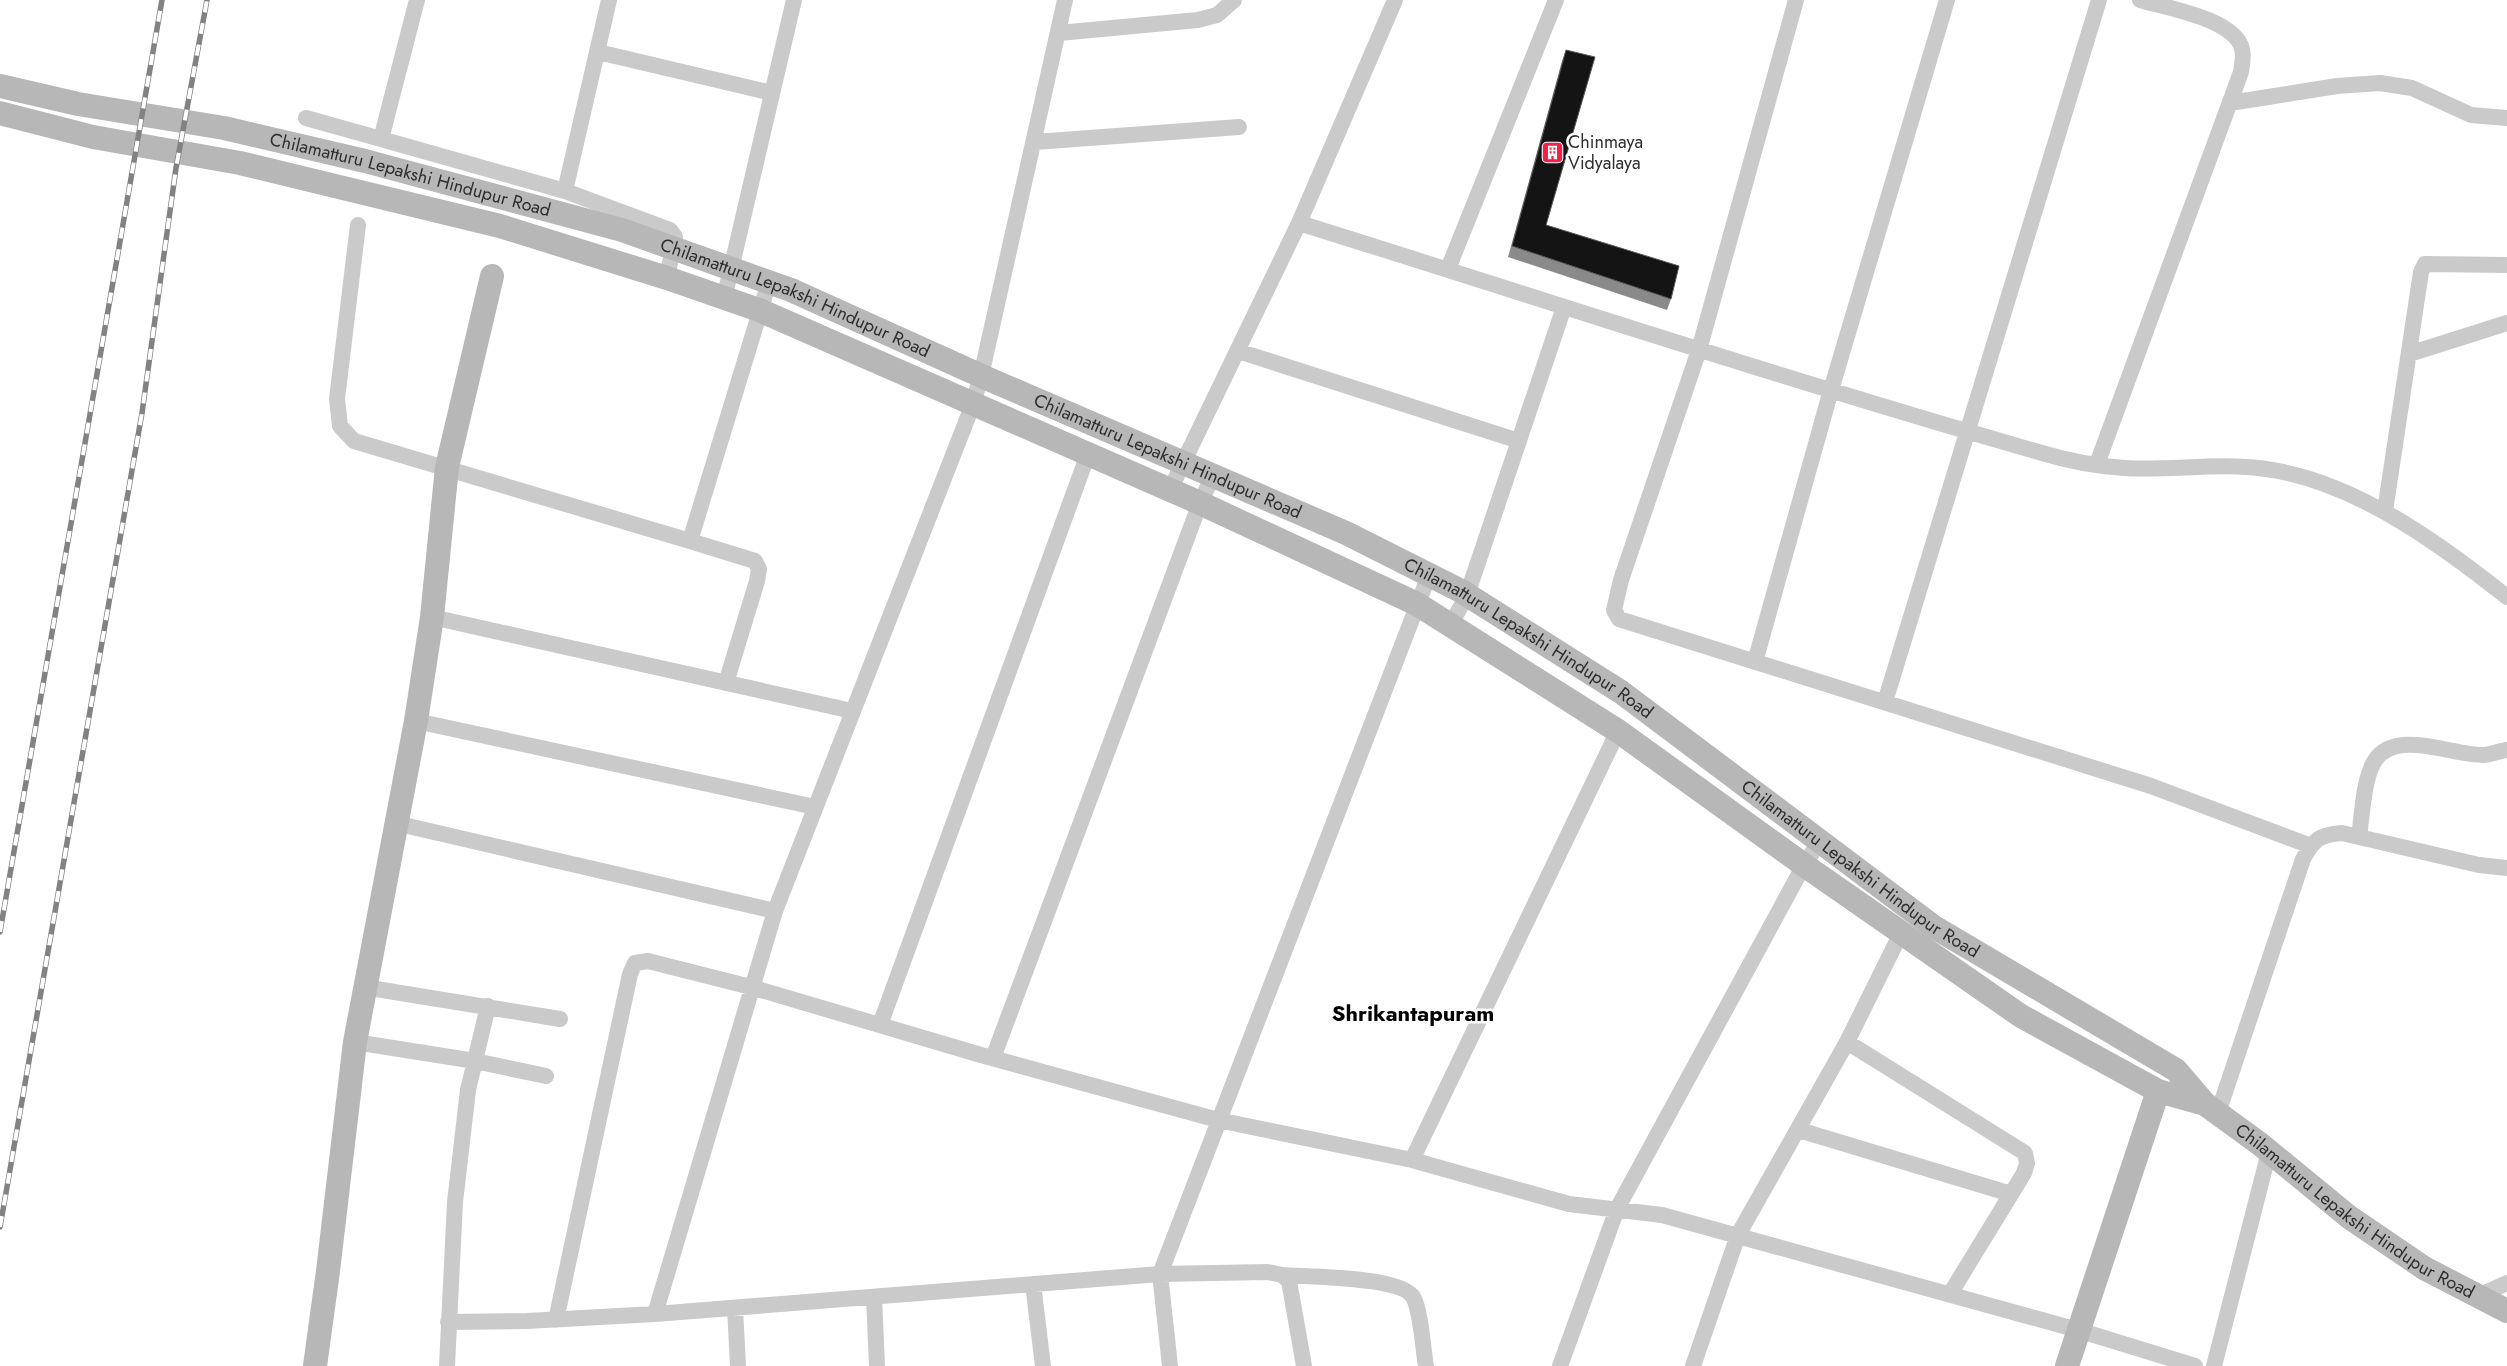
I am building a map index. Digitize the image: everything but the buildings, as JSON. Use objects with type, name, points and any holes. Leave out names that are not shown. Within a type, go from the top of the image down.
[{"type":"street","points":[[381,138],[416,0]]},
{"type":"street","points":[[565,192],[609,0]]},
{"type":"street","points":[[724,299],[794,0]]},
{"type":"street","points":[[655,1314],[775,911],[973,404],[981,376],[1065,0]]},
{"type":"street","points":[[1059,33],[1198,20],[1217,15],[1234,0]]},
{"type":"street","points":[[1170,490],[1299,223],[1395,0]]},
{"type":"street","points":[[1448,269],[1556,0]]},
{"type":"street","points":[[1796,0],[1699,350],[1621,580],[1614,610],[1619,619],[2151,786],[2310,846]]},
{"type":"street","points":[[1754,662],[1831,390],[1947,0]]},
{"type":"street","points":[[1885,702],[2099,0]]},
{"type":"street","points":[[2097,464],[2241,72],[2243,50],[2236,36],[2223,26],[2140,0]]},
{"type":"street","points":[[598,52],[772,93]]},
{"type":"street","points":[[2230,103],[2337,86],[2380,83],[2412,88],[2472,115],[2507,118]]},
{"type":"street","name":"Chilamatturu Lepakshi Hindupur Road","points":[[0,86],[78,104],[224,128],[355,158],[613,228],[674,248],[769,282],[981,376],[1346,533],[1467,595],[1621,692],[1934,927],[2176,1070],[2212,1109],[2270,1152],[2349,1217],[2424,1268],[2507,1311]]},
{"type":"street","name":"Chilamatturu Lepakshi Hindupur Road","points":[[0,113],[93,137],[240,163],[500,226],[667,278],[759,310],[1200,503],[1416,604],[1618,731],[1804,865],[2021,1016],[2158,1091],[2212,1109]]},
{"type":"street","points":[[306,118],[565,192],[670,230],[675,237],[667,278]]},
{"type":"street","points":[[1034,142],[1239,127]]},
{"type":"street","points":[[1299,223],[1699,350],[2045,454],[2125,468],[2215,466],[2267,469],[2324,483],[2385,511],[2472,569],[2507,597]]},
{"type":"street","points":[[358,225],[337,399],[340,426],[354,441],[447,467],[755,560],[759,569],[757,581],[726,683]]},
{"type":"street","points":[[2385,511],[2421,272],[2425,264],[2507,265]]},
{"type":"street","points":[[315,1366],[355,1042],[395,823],[416,721],[432,617],[447,467],[492,276]]},
{"type":"street","points":[[690,541],[769,282]]},
{"type":"street","points":[[1450,626],[1467,595],[1564,307]]},
{"type":"street","points":[[2409,354],[2507,323]]},
{"type":"street","points":[[1238,351],[1519,441]]},
{"type":"street","points":[[880,1025],[1088,454]]},
{"type":"street","points":[[994,1058],[1200,503],[1213,476]]},
{"type":"street","points":[[1170,1366],[1160,1274],[1416,604],[1429,575]]},
{"type":"street","points":[[432,617],[852,711]]},
{"type":"street","points":[[416,721],[815,807]]},
{"type":"street","points":[[1412,1160],[1618,731]]},
{"type":"street","points":[[2359,837],[2370,769],[2377,757],[2389,748],[2411,744],[2484,755],[2507,750]]},
{"type":"street","points":[[395,823],[775,911]]},
{"type":"street","points":[[2212,1109],[2303,859],[2310,846],[2323,835],[2342,833],[2479,865],[2507,868]]},
{"type":"street","points":[[1560,1366],[1617,1209],[1804,865],[1820,841]]},
{"type":"street","points":[[1698,1365],[1738,1236],[1847,1042],[1902,933]]},
{"type":"street","points":[[556,1320],[630,974],[636,964],[648,961],[751,987],[994,1058],[1218,1120],[1412,1160],[1569,1204],[1662,1215],[2078,1330],[2195,1366]]},
{"type":"street","points":[[364,987],[560,1019]]},
{"type":"street","points":[[447,1366],[456,1202],[468,1090],[488,1006]]},
{"type":"street","points":[[355,1042],[475,1061],[546,1076]]},
{"type":"street","points":[[1847,1042],[2025,1154],[2027,1163],[2024,1173],[1950,1294]]},
{"type":"street","points":[[2067,1366],[2158,1091]]},
{"type":"street","points":[[1799,1130],[2011,1194]]},
{"type":"street","points":[[2214,1366],[2270,1152]]},
{"type":"street","points":[[448,1322],[556,1320],[655,1314],[1160,1274],[1268,1272],[1282,1275],[1370,1281],[1404,1289],[1413,1297],[1417,1308],[1426,1366]]},
{"type":"street","points":[[1282,1275],[1289,1281],[1292,1291],[1304,1366]]},
{"type":"street","points":[[2478,1296],[2507,1283]]},
{"type":"street","points":[[1033,1284],[1043,1366]]},
{"type":"street","points":[[874,1297],[877,1366]]},
{"type":"street","points":[[735,1308],[738,1366]]},
{"type":"railway","points":[[0,932],[162,0]]},
{"type":"railway","points":[[0,1227],[142,413],[176,168],[207,0]]},
{"type":"place","name":"Chinmaya Vidyalaya","points":[[1552,152]]},
{"type":"district","name":"Shrikantapuram","points":[[1413,1013]]}]
